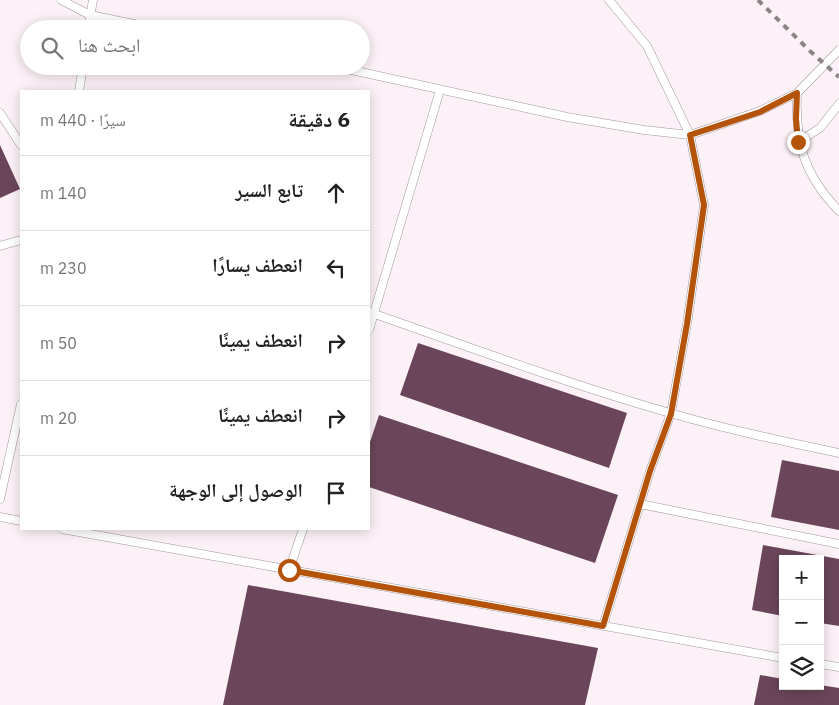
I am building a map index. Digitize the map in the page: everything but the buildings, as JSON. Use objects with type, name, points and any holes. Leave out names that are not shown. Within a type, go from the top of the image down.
[{"type":"lane","points":[[61,0],[90,15],[114,20]]},
{"type":"lane","points":[[89,20],[93,0]]},
{"type":"lane","points":[[603,626],[640,504],[671,414],[687,324],[704,205],[690,135],[647,46],[609,0]]},
{"type":"lane","points":[[370,74],[567,117],[644,130],[690,135],[760,112],[797,93],[839,50]]},
{"type":"lane","points":[[79,90],[82,75]]},
{"type":"lane","points":[[440,90],[371,313],[533,370],[671,414],[767,438],[839,452]]},
{"type":"lane","points":[[797,93],[796,119],[798,142],[809,170],[823,195],[839,211]]},
{"type":"lane","points":[[798,142],[820,128],[839,104]]},
{"type":"lane","points":[[0,113],[20,144]]},
{"type":"lane","points":[[0,246],[20,240]]},
{"type":"lane","points":[[0,499],[20,409]]},
{"type":"lane","points":[[640,504],[839,544]]},
{"type":"lane","points":[[0,517],[20,521]]},
{"type":"lane","points":[[68,530],[779,657]]},
{"type":"lane","points":[[289,570],[303,530]]},
{"type":"lane","points":[[824,665],[839,667]]},
{"type":"railway","points":[[758,0],[839,77]]},
{"type":"route","points":[[289,570],[603,626],[650,471],[671,414],[687,324],[704,205],[690,135],[760,112],[797,93],[796,119],[798,142]]}]
